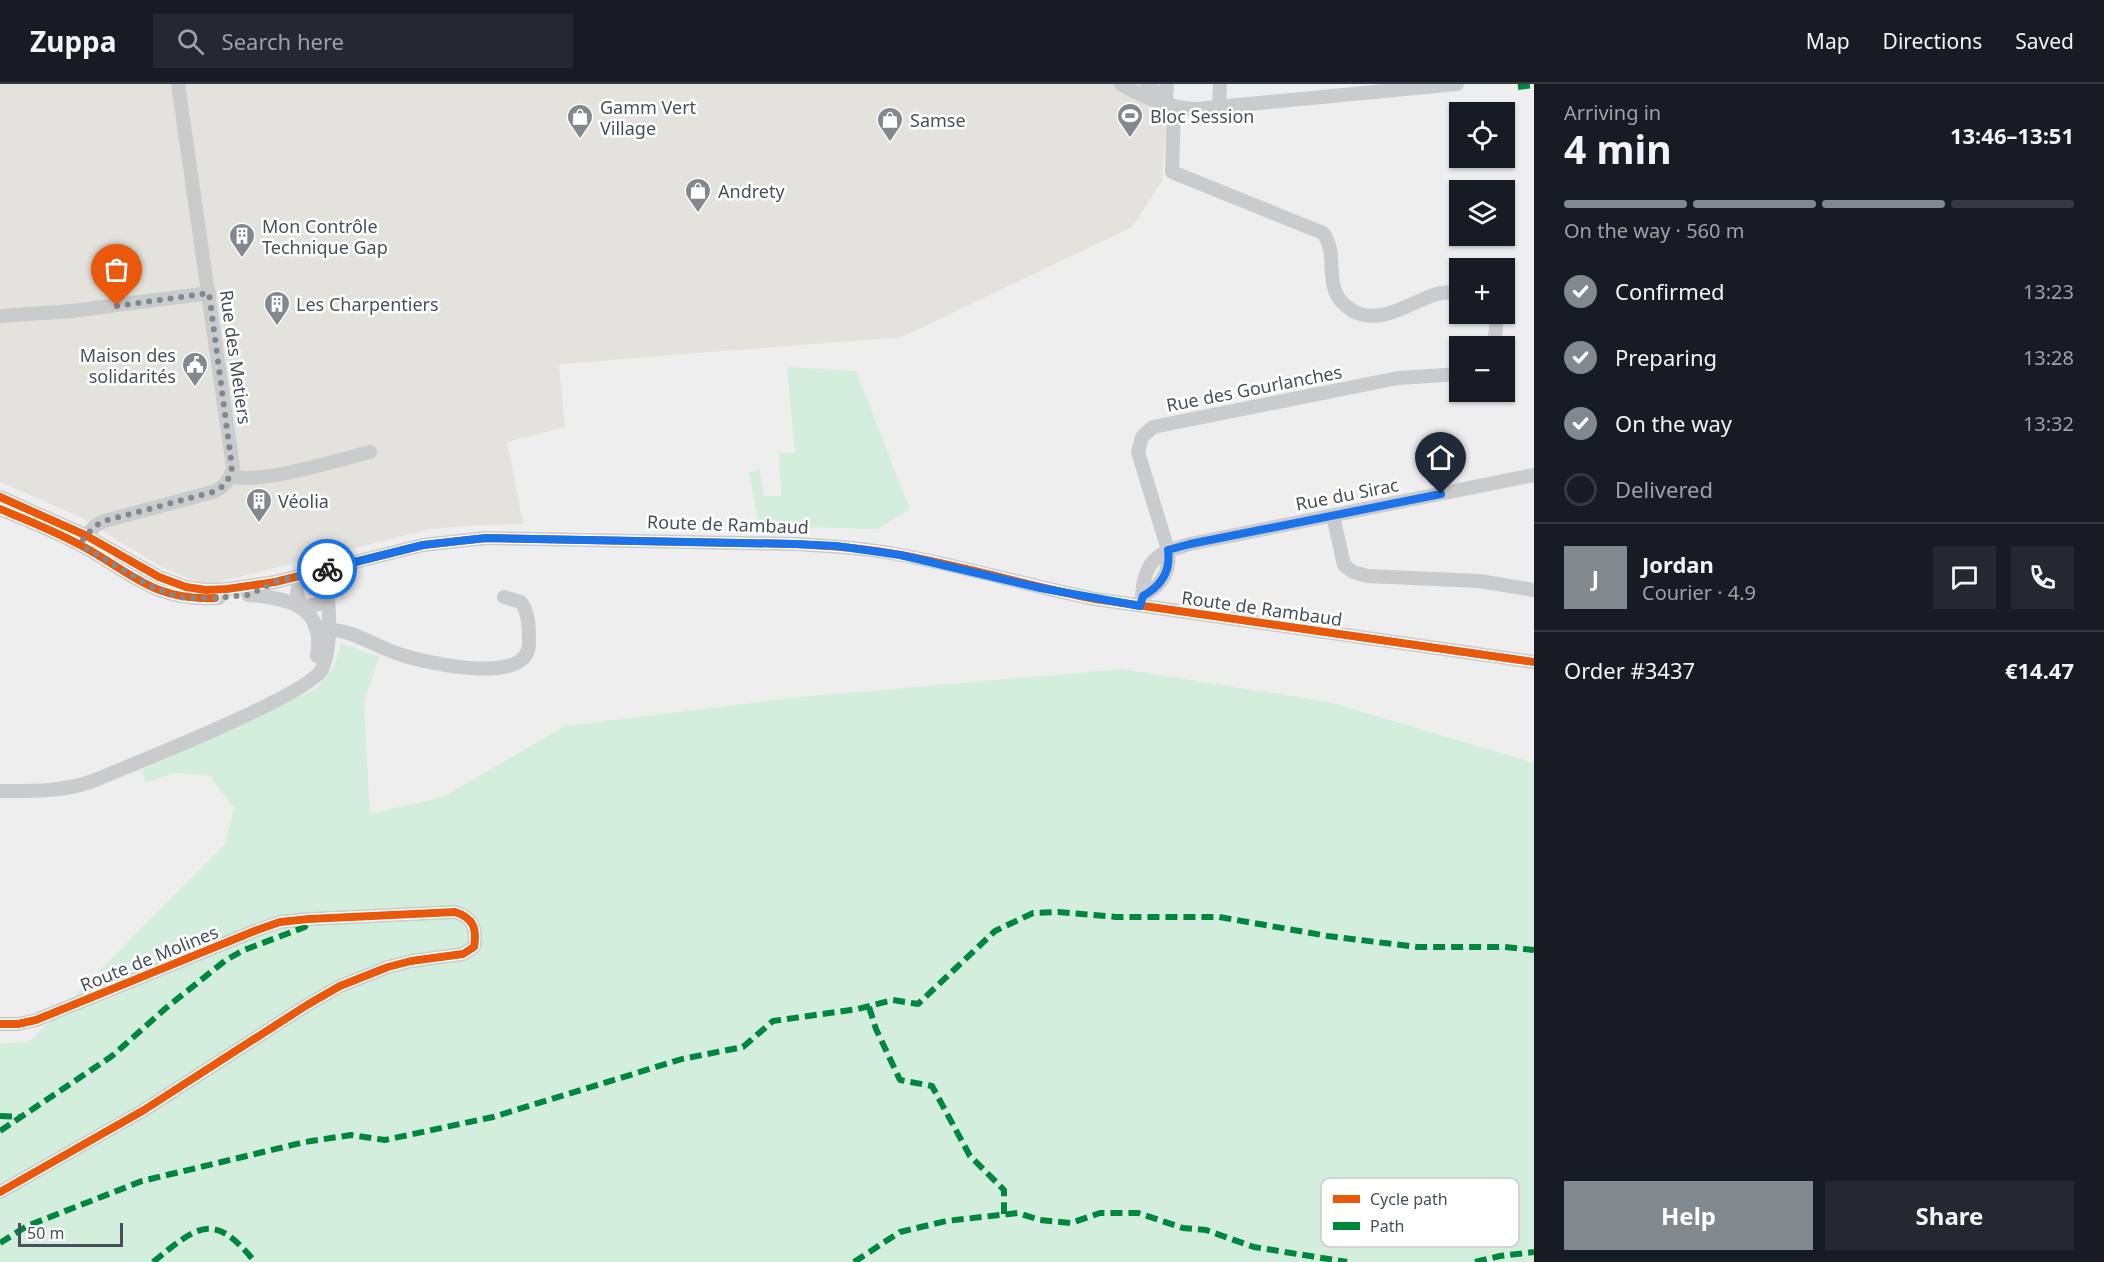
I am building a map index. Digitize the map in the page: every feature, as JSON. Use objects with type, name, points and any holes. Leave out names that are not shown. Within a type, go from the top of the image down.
[{"type":"street","name":"Rue des Metiers","points":[[178,84],[232,457],[231,476]]},
{"type":"street","points":[[1121,84],[1142,97],[1170,103],[1219,107],[1457,84]]},
{"type":"street","points":[[1147,84],[1170,103]]},
{"type":"street","points":[[1167,84],[1170,103],[1172,172],[1323,233],[1329,240],[1331,249],[1332,281],[1340,301],[1348,308],[1372,316],[1390,314],[1437,294],[1449,293]]},
{"type":"street","points":[[1219,107],[1220,84]]},
{"type":"street","points":[[0,316],[72,311],[209,293]]},
{"type":"street","name":"Rue des Gourlanches","points":[[1168,550],[1138,452],[1142,437],[1153,427],[1398,378],[1449,375]]},
{"type":"street","points":[[0,504],[84,540],[95,526],[104,521],[213,492],[221,488],[231,476],[242,479],[260,478],[370,452]]},
{"type":"street","name":"Rue du Sirac","points":[[1168,550],[1534,475]]},
{"type":"street","name":"Route de Rambaud","points":[[0,497],[159,577],[206,590],[275,582],[423,545],[486,538],[837,546],[900,555],[1040,588],[1142,601],[1534,662]]},
{"type":"street","name":"Route de Rambaud","points":[[0,509],[59,534],[84,540],[133,577],[169,595],[200,599],[248,595],[275,582]]},
{"type":"street","points":[[1333,516],[1344,565],[1353,572],[1367,576],[1479,581],[1534,590]]},
{"type":"street","points":[[1142,601],[1144,579],[1149,567],[1156,556],[1168,550]]},
{"type":"street","points":[[0,791],[52,791],[90,782],[207,733],[307,683],[323,668],[326,655],[322,628],[328,593],[324,570]]},
{"type":"street","points":[[300,576],[297,593],[301,607]]},
{"type":"street","points":[[301,607],[319,604],[328,593]]},
{"type":"street","points":[[248,595],[286,600],[301,607],[322,628],[350,634],[403,656],[474,669],[510,666],[524,659],[528,653],[530,645],[527,614],[521,602],[504,597]]},
{"type":"street","name":"Route de Molines","points":[[0,1024],[18,1024],[36,1020],[280,922],[455,912],[465,915],[475,928],[474,947],[463,954],[400,964],[340,986],[144,1110],[0,1192]]},
{"type":"shaded area","points":[[0,84],[1167,84],[1167,119],[1162,181],[1132,227],[902,337],[559,364],[565,427],[507,442],[523,524],[430,529],[207,585],[163,568],[78,516],[0,482]]},
{"type":"green space","points":[[787,367],[856,371],[910,509],[878,529],[759,526],[749,472],[760,470],[764,496],[781,496],[779,453],[795,453]]},
{"type":"green space","points":[[341,643],[379,657],[364,702],[370,814],[443,797],[565,726],[790,698],[1122,669],[1329,702],[1534,763],[1534,1262],[0,1262],[0,1044],[30,1041],[225,844],[234,808],[210,776],[174,773],[145,783],[142,770],[317,688],[335,664]]},
{"type":"marked path","points":[[1518,87],[1534,85]]},
{"type":"marked path","points":[[0,1243],[27,1226],[142,1181],[305,1142],[351,1135],[385,1140],[493,1117],[682,1059],[743,1047],[773,1021],[858,1009],[893,1000],[918,1004],[995,931],[1033,913],[1058,912],[1116,917],[1219,917],[1328,936],[1417,947],[1505,947],[1534,950]]},
{"type":"marked path","points":[[0,1131],[112,1056],[166,1008],[226,960],[244,950],[305,927],[308,922]]},
{"type":"marked path","points":[[869,1007],[876,1029],[900,1080],[932,1086],[970,1156],[1004,1190],[1004,1214]]},
{"type":"marked path","points":[[0,1116],[20,1117]]},
{"type":"marked path","points":[[854,1262],[900,1232],[946,1221],[1018,1213],[1040,1220],[1071,1223],[1100,1213],[1138,1213],[1183,1228],[1206,1230],[1254,1247],[1347,1262]]},
{"type":"marked path","points":[[153,1262],[194,1232],[205,1229],[216,1230],[228,1235],[255,1262]]},
{"type":"marked path","points":[[1475,1262],[1534,1252]]},
{"type":"cycle path","points":[[0,497],[85,535],[159,577],[186,587],[206,590],[275,582],[423,545],[486,538],[795,544],[862,549],[901,555],[1095,599],[1534,662]]},
{"type":"cycle path","points":[[0,509],[74,542],[145,584],[176,595],[215,598]]},
{"type":"cycle path","points":[[0,1024],[18,1024],[36,1020],[280,922],[455,912],[470,921],[475,935],[474,947],[463,954],[411,961],[388,967],[340,986],[144,1110],[0,1192]]},
{"type":"way so far","points":[[117,306],[209,293],[232,457],[231,476],[221,488],[213,492],[104,521],[86,535],[83,539],[84,547],[154,588],[169,595],[184,598],[248,595],[275,582],[327,569]]},
{"type":"place","name":"Bloc Session","points":[[1130,139]]},
{"type":"place","name":"Gamm Vert Village","points":[[580,140]]},
{"type":"place","name":"Samse","points":[[890,143]]},
{"type":"place","name":"Andrety","points":[[698,214]]},
{"type":"place","name":"Mon Contrôle Technique Gap","points":[[242,259]]},
{"type":"place","name":"Les Charpentiers","points":[[277,327]]},
{"type":"place","name":"Maison des solidarités","points":[[195,388]]},
{"type":"place","name":"Véolia","points":[[259,524]]},
{"type":"route","points":[[327,569],[423,545],[486,538],[795,544],[837,546],[900,555],[1040,588],[1140,606],[1143,596],[1157,587],[1163,577],[1170,563],[1168,550],[1441,494]]}]
